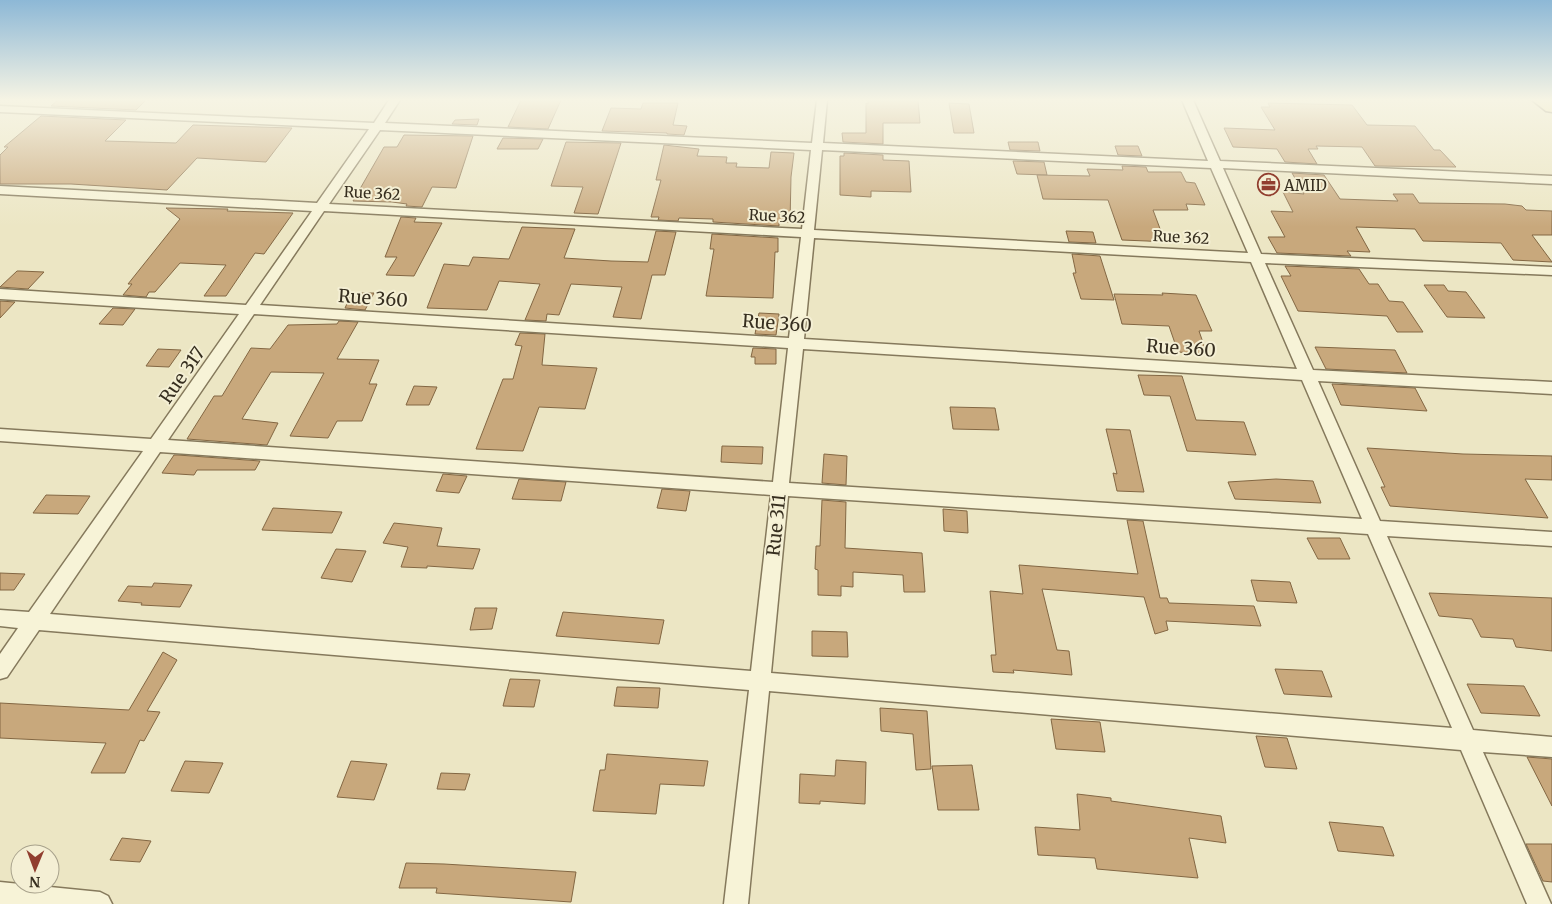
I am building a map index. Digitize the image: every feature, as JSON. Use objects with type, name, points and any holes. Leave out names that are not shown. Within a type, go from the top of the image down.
[{"type":"street","name":"Rue 317","points":[[0,670],[366,142]]},
{"type":"street","points":[[733,142],[1552,180]]},
{"type":"street","name":"Rue 311","points":[[736,904],[817,142]]},
{"type":"street","points":[[1205,142],[1539,904]]},
{"type":"street","name":"Rue 362","points":[[0,190],[1256,258],[1552,271]]},
{"type":"street","name":"Rue 360","points":[[0,294],[1307,375],[1552,388]]},
{"type":"street","points":[[0,435],[780,490],[1552,539]]},
{"type":"street","points":[[0,618],[1468,742],[1552,747]]},
{"type":"street","points":[[0,894],[100,904]]},
{"type":"building","points":[[10,142],[281,142],[266,162],[197,158],[167,190],[71,184],[0,184],[0,155],[8,147],[4,147]]},
{"type":"building","points":[[400,142],[471,142],[456,188],[432,187],[422,207],[406,206],[407,204],[392,202],[353,201],[384,147],[397,147]]},
{"type":"building","points":[[501,142],[541,142],[538,149],[497,149]]},
{"type":"building","points":[[566,142],[621,143],[598,214],[574,213],[583,187],[551,186]]},
{"type":"building","points":[[847,142],[883,142],[883,144]]},
{"type":"building","points":[[1008,142],[1038,142],[1040,151],[1010,150]]},
{"type":"building","points":[[1231,142],[1428,142],[1434,150],[1440,150],[1456,167],[1375,166],[1362,147],[1316,146],[1318,149],[1308,149],[1317,164],[1285,162],[1277,149],[1233,147]]},
{"type":"building","points":[[664,145],[699,149],[697,156],[727,157],[726,163],[737,163],[736,167],[769,168],[771,152],[794,153],[791,177],[790,222],[779,222],[779,226],[713,222],[713,219],[679,218],[678,221],[658,220],[659,217],[651,217],[661,180],[656,180]]},
{"type":"building","points":[[1115,146],[1138,146],[1142,156],[1118,155]]},
{"type":"building","points":[[844,153],[883,155],[883,160],[909,161],[911,192],[871,191],[871,197],[840,195],[840,156],[844,156]]},
{"type":"building","points":[[1013,161],[1044,162],[1047,175],[1017,174]]},
{"type":"building","points":[[1122,166],[1146,167],[1148,172],[1181,172],[1186,182],[1195,183],[1205,205],[1186,204],[1188,210],[1153,210],[1165,242],[1122,240],[1108,200],[1043,199],[1037,175],[1090,176],[1087,169],[1123,170]]},
{"type":"building","points":[[1292,173],[1324,175],[1340,199],[1398,201],[1393,194],[1413,194],[1419,203],[1505,204],[1522,206],[1526,210],[1552,211],[1552,235],[1532,235],[1552,262],[1513,260],[1501,243],[1423,241],[1415,229],[1356,227],[1370,252],[1347,251],[1351,256],[1277,253],[1268,237],[1285,237],[1271,211],[1293,212],[1283,192],[1304,194]]},
{"type":"building","points":[[166,208],[293,213],[264,254],[255,253],[226,296],[204,296],[226,265],[180,263],[155,292],[149,292],[146,297],[123,295],[132,284],[128,284],[180,219]]},
{"type":"building","points":[[401,217],[416,218],[414,222],[442,223],[414,276],[386,275],[397,257],[385,257]]},
{"type":"building","points":[[522,227],[575,229],[564,258],[611,261],[648,262],[656,231],[676,232],[665,275],[652,275],[641,319],[613,317],[622,287],[571,284],[559,315],[547,314],[546,321],[525,320],[540,284],[499,281],[487,310],[427,308],[444,264],[469,266],[473,257],[509,259]]},
{"type":"building","points":[[1066,231],[1093,232],[1096,243],[1069,242]]},
{"type":"building","points":[[712,234],[778,238],[778,252],[775,252],[773,298],[706,296],[714,249],[710,249]]},
{"type":"building","points":[[1072,254],[1100,256],[1114,300],[1081,299],[1073,273],[1076,273]]},
{"type":"building","points":[[1285,266],[1359,269],[1369,284],[1378,284],[1389,301],[1403,302],[1423,332],[1397,332],[1387,316],[1298,311],[1281,276],[1291,276]]},
{"type":"building","points":[[17,271],[44,272],[28,289],[0,287]]},
{"type":"building","points":[[1424,285],[1444,285],[1448,291],[1466,292],[1485,318],[1447,317]]},
{"type":"building","points":[[352,293],[374,293],[365,310],[345,308]]},
{"type":"building","points":[[1162,293],[1196,295],[1212,331],[1199,331],[1207,354],[1178,352],[1169,326],[1122,324],[1114,294],[1163,295]]},
{"type":"building","points":[[0,301],[15,302],[0,318]]},
{"type":"building","points":[[113,308],[135,309],[123,325],[99,324]]},
{"type":"building","points":[[759,313],[779,314],[776,335],[755,334]]},
{"type":"building","points":[[339,321],[358,322],[337,359],[379,360],[369,384],[377,384],[362,421],[337,421],[328,438],[290,436],[324,373],[271,372],[242,419],[278,423],[267,445],[187,439],[214,396],[222,396],[251,348],[270,349],[288,325],[337,324]]},
{"type":"building","points":[[520,333],[545,334],[542,365],[597,368],[585,409],[539,407],[523,451],[476,449],[503,379],[513,379],[522,346],[515,345]]},
{"type":"building","points":[[1315,347],[1395,350],[1407,373],[1326,369]]},
{"type":"building","points":[[753,348],[776,349],[776,364],[755,364],[755,357],[751,357]]},
{"type":"building","points":[[158,349],[181,350],[169,367],[146,366]]},
{"type":"building","points":[[1138,375],[1182,376],[1196,420],[1244,422],[1256,455],[1187,451],[1170,396],[1144,395]]},
{"type":"building","points":[[1332,384],[1415,388],[1427,411],[1341,405]]},
{"type":"building","points":[[414,386],[437,387],[429,405],[406,405]]},
{"type":"building","points":[[950,407],[995,408],[999,430],[953,429]]},
{"type":"building","points":[[1106,429],[1130,430],[1144,492],[1117,491],[1113,473],[1117,474]]},
{"type":"building","points":[[722,446],[763,447],[762,464],[721,462]]},
{"type":"building","points":[[1367,448],[1463,454],[1552,456],[1552,480],[1525,479],[1548,518],[1390,506],[1381,487],[1385,487]]},
{"type":"building","points":[[824,454],[847,456],[846,485],[822,483]]},
{"type":"building","points":[[174,455],[260,461],[255,470],[197,470],[194,475],[162,473]]},
{"type":"building","points":[[443,474],[467,476],[459,493],[436,491]]},
{"type":"building","points":[[519,479],[566,482],[561,501],[512,499]]},
{"type":"building","points":[[1276,479],[1313,481],[1321,503],[1235,499],[1228,482]]},
{"type":"building","points":[[662,489],[690,491],[686,511],[657,508]]},
{"type":"building","points":[[46,495],[90,496],[78,514],[33,513]]},
{"type":"building","points":[[822,500],[846,502],[845,548],[922,553],[925,592],[904,592],[903,575],[853,572],[853,587],[841,586],[841,596],[818,595],[818,570],[815,569],[816,546],[820,546]]},
{"type":"building","points":[[273,508],[342,512],[332,533],[262,530]]},
{"type":"building","points":[[943,509],[967,511],[968,533],[944,531]]},
{"type":"building","points":[[1127,520],[1143,521],[1160,598],[1167,598],[1169,603],[1254,606],[1261,626],[1166,621],[1168,630],[1155,634],[1144,597],[1042,589],[1057,650],[1069,651],[1072,675],[1013,670],[1014,673],[993,672],[991,655],[996,655],[990,591],[1023,594],[1019,565],[1138,574]]},
{"type":"building","points":[[394,523],[442,528],[437,546],[480,549],[473,569],[427,566],[427,568],[401,567],[408,547],[383,543]]},
{"type":"building","points":[[1307,538],[1340,538],[1350,559],[1318,559]]},
{"type":"building","points":[[336,549],[366,551],[352,582],[321,578]]},
{"type":"building","points":[[0,573],[25,574],[14,590],[0,590]]},
{"type":"building","points":[[1251,580],[1290,582],[1297,603],[1257,601]]},
{"type":"building","points":[[154,583],[192,585],[180,607],[141,605],[142,603],[118,601],[128,586],[152,587]]},
{"type":"building","points":[[1429,593],[1552,598],[1552,651],[1516,647],[1513,639],[1481,637],[1472,619],[1439,616]]},
{"type":"building","points":[[475,608],[497,608],[492,629],[470,630]]},
{"type":"building","points":[[563,612],[664,620],[659,644],[556,636]]},
{"type":"building","points":[[812,631],[847,632],[848,657],[812,656]]},
{"type":"building","points":[[163,652],[177,660],[147,711],[160,712],[144,741],[140,740],[125,773],[91,773],[106,743],[0,738],[0,703],[129,710]]},
{"type":"building","points":[[1275,669],[1322,671],[1332,697],[1284,694]]},
{"type":"building","points":[[510,679],[540,680],[534,707],[503,706]]},
{"type":"building","points":[[1467,684],[1524,686],[1540,716],[1481,713]]},
{"type":"building","points":[[617,687],[660,688],[658,708],[614,706]]},
{"type":"building","points":[[880,708],[927,711],[931,769],[916,770],[913,734],[881,731]]},
{"type":"building","points":[[1051,719],[1100,722],[1105,752],[1056,749]]},
{"type":"building","points":[[1256,736],[1287,738],[1297,769],[1265,767]]},
{"type":"building","points":[[607,754],[708,761],[704,786],[660,784],[656,814],[593,811],[600,770],[605,770]]},
{"type":"building","points":[[1527,757],[1552,759],[1552,806]]},
{"type":"building","points":[[836,760],[866,762],[865,804],[820,801],[820,804],[799,803],[800,774],[835,776]]},
{"type":"building","points":[[185,761],[223,763],[209,793],[171,791]]},
{"type":"building","points":[[351,761],[387,764],[374,800],[337,797]]},
{"type":"building","points":[[972,765],[979,810],[938,810],[932,766]]},
{"type":"building","points":[[441,773],[470,774],[465,790],[437,789]]},
{"type":"building","points":[[1077,794],[1111,798],[1111,801],[1221,816],[1226,843],[1189,838],[1198,878],[1097,869],[1095,858],[1038,855],[1035,827],[1080,830]]},
{"type":"building","points":[[1329,822],[1383,827],[1394,856],[1338,851]]},
{"type":"building","points":[[122,838],[151,841],[140,862],[110,860]]},
{"type":"building","points":[[1526,844],[1552,844],[1552,882],[1543,881]]},
{"type":"building","points":[[406,863],[576,872],[571,902],[436,893],[437,888],[399,888]]},
{"type":"place","name":"AMID","points":[[1268,185]]}]
